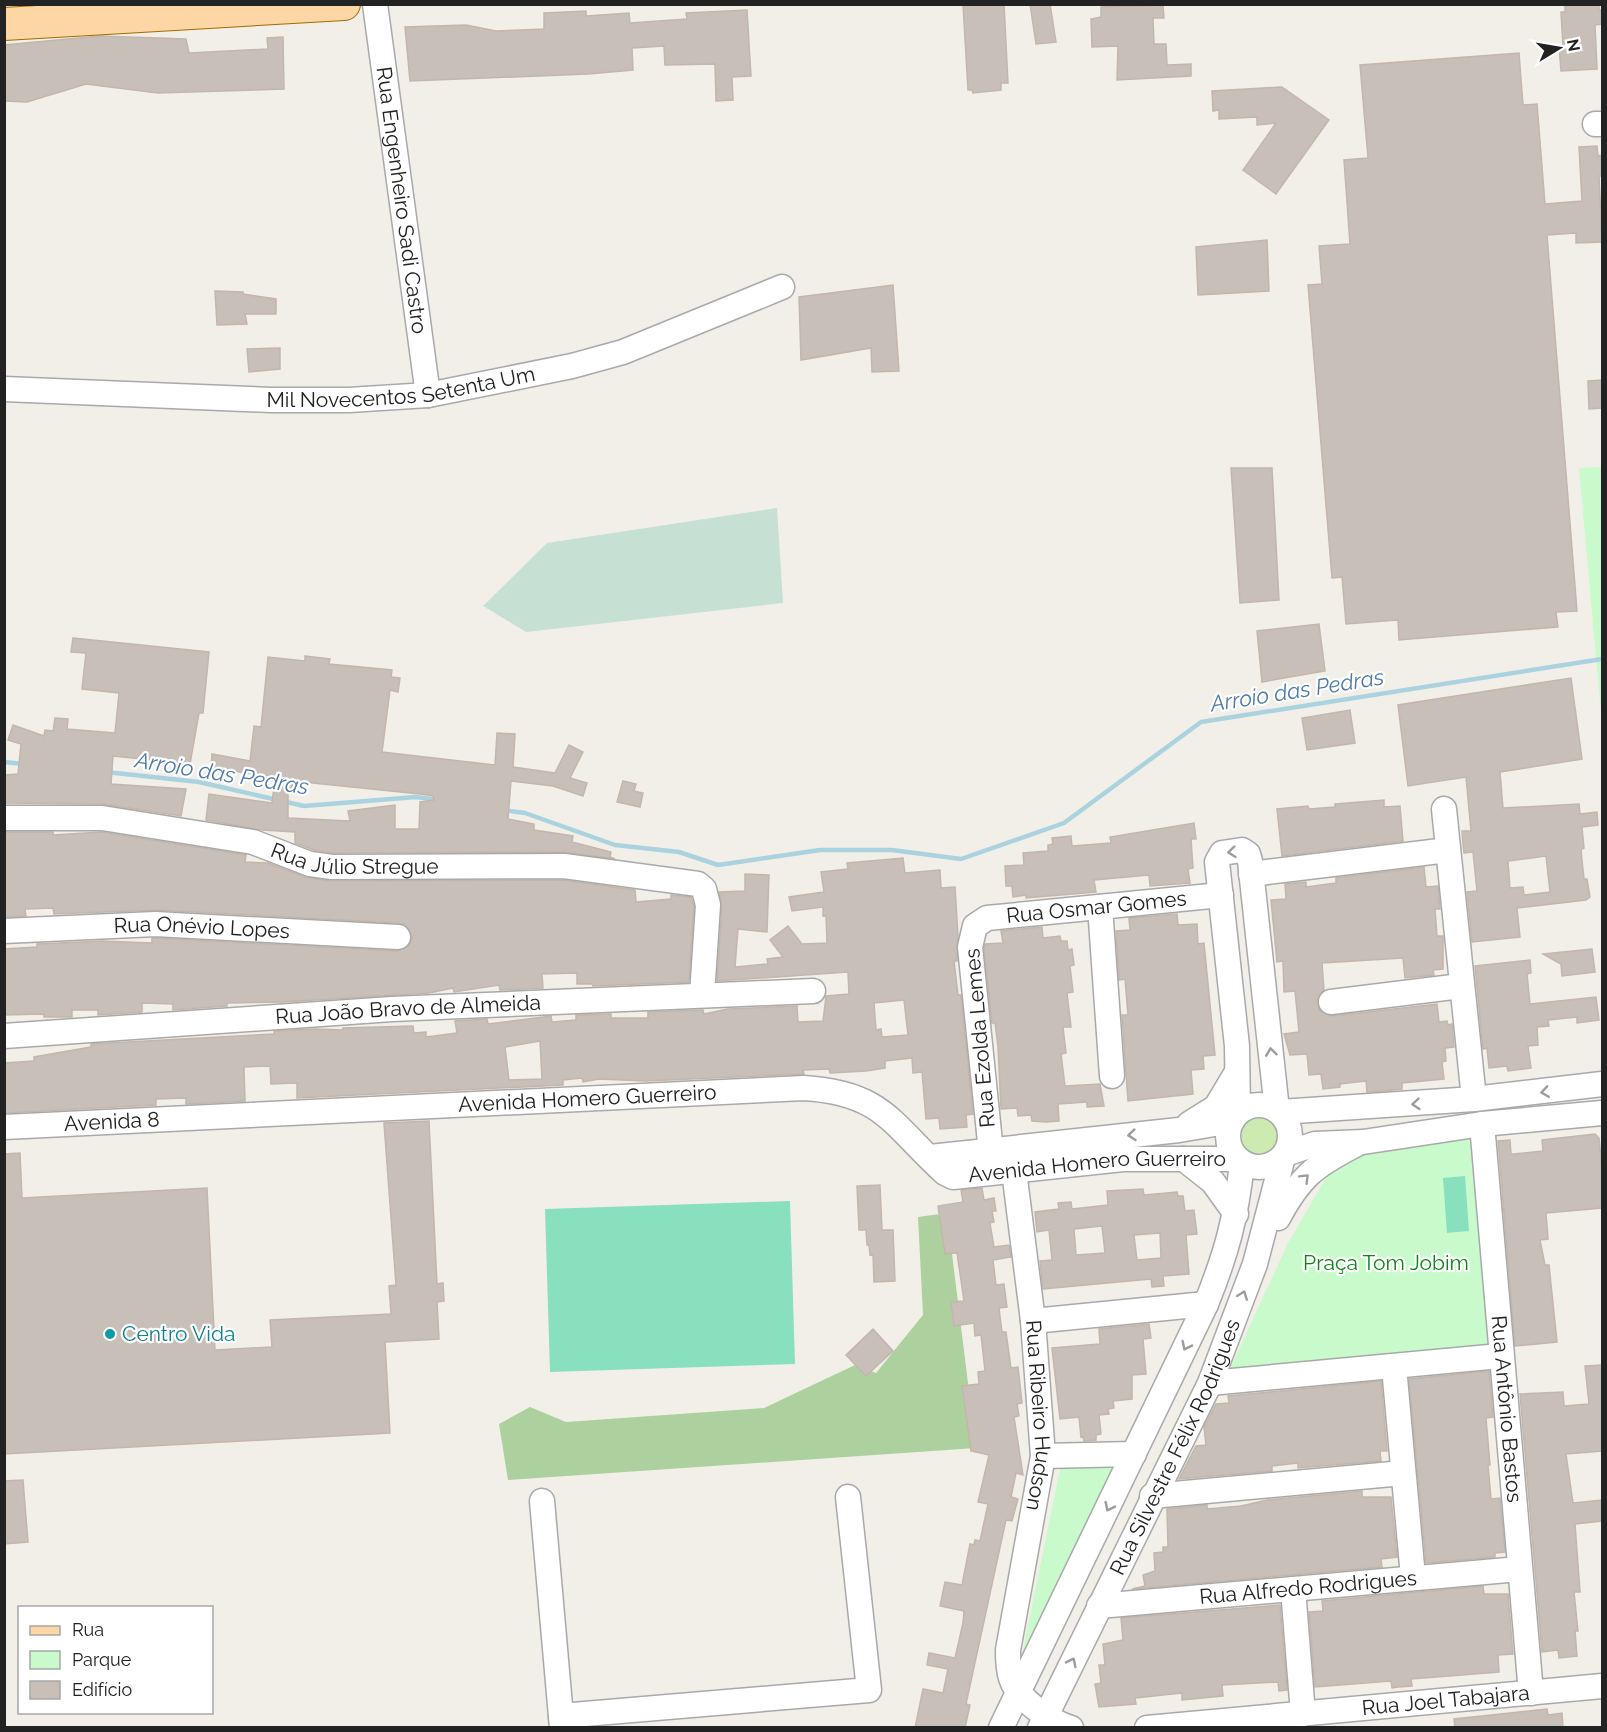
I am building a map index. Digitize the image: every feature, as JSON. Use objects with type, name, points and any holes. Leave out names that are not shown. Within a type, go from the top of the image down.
[{"type":"main road","points":[[4,24],[344,4]]},
{"type":"street","name":"Rua Engenheiro Sadi Castro","points":[[375,4],[428,394]]},
{"type":"street","name":"Mil Novecentos Setenta Um","points":[[4,389],[271,400],[349,400],[428,394],[572,366],[623,352],[782,287]]},
{"type":"street","points":[[1444,809],[1474,1099]]},
{"type":"street","name":"Rua Júlio Stregue","points":[[4,818],[102,818],[253,842],[310,864],[332,867],[564,867],[689,882],[704,889],[708,905],[702,995]]},
{"type":"street","points":[[1251,873],[1448,850]]},
{"type":"street","points":[[1284,1155],[1291,1137],[1290,1128],[1279,1111],[1249,856],[1245,851],[1220,854],[1217,862],[1237,1046],[1235,1117],[1228,1141],[1240,1161],[1264,1167],[1284,1155],[1315,1144],[1363,1142],[1482,1124],[1602,1113]]},
{"type":"street","name":"Rua Osmar Gomes","points":[[975,926],[987,918],[1221,895]]},
{"type":"street","points":[[1100,907],[1112,1076]]},
{"type":"street","name":"Rua Onévio Lopes","points":[[4,931],[155,924],[398,937]]},
{"type":"street","name":"Rua Ezolda Lemes","points":[[975,926],[970,947],[991,1152]]},
{"type":"street","points":[[1330,1002],[1461,986]]},
{"type":"street","name":"Rua João Bravo de Almeida","points":[[4,1036],[392,1009],[813,991]]},
{"type":"street","points":[[1179,1130],[1216,1107],[1237,1072]]},
{"type":"street","points":[[1235,1117],[1245,1108],[1262,1104],[1279,1111],[1323,1111],[1474,1099],[1602,1083]]},
{"type":"street","points":[[1275,1084],[1294,1100],[1323,1111]]},
{"type":"street","name":"Avenida Homero Guerreiro","points":[[219,1116],[804,1088],[854,1095],[874,1106],[945,1173],[953,1177],[1123,1159],[1240,1161]]},
{"type":"street","name":"Avenida 8","points":[[4,1127],[219,1116]]},
{"type":"street","name":"Avenida Homero Guerreiro","points":[[930,1157],[1179,1130],[1235,1117]]},
{"type":"street","name":"Rua Antônio Bastos","points":[[1482,1124],[1500,1356],[1531,1693]]},
{"type":"street","points":[[1255,1264],[1293,1190],[1319,1164],[1363,1142]]},
{"type":"street","name":"Rua Silvestre Félix Rodrigues","points":[[1043,1721],[1152,1496],[1210,1383],[1255,1264],[1284,1155]]},
{"type":"street","points":[[1184,1159],[1213,1182],[1236,1214]]},
{"type":"street","name":"Rua Silvestre Félix Rodrigues","points":[[1001,1728],[1020,1693],[1206,1304],[1226,1254],[1236,1214],[1240,1161]]},
{"type":"street","name":"Rua Ribeiro Hudson","points":[[1014,1171],[1033,1321],[1043,1456],[1008,1650],[1011,1680],[1020,1693]]},
{"type":"street","points":[[1033,1321],[1206,1304]]},
{"type":"street","points":[[1210,1383],[1500,1356]]},
{"type":"street","points":[[1394,1367],[1413,1577]]},
{"type":"street","points":[[1043,1456],[1134,1454]]},
{"type":"street","points":[[1152,1496],[1403,1473]]},
{"type":"street","points":[[542,1501],[562,1722],[869,1690],[848,1497]]},
{"type":"street","name":"Rua Alfredo Rodrigues","points":[[1099,1606],[1519,1569]]},
{"type":"street","points":[[1293,1589],[1303,1714]]},
{"type":"street","name":"Rua Joel Tabajara","points":[[1147,1728],[1602,1686]]},
{"type":"street","points":[[1020,1693],[1043,1721],[1071,1728]]},
{"type":"green space","points":[[1602,467],[1602,724],[1579,468]]},
{"type":"green space","points":[[777,508],[783,603],[526,632],[483,606],[547,543]]},
{"type":"green space","points":[[1263,1114],[1278,1121],[1285,1136],[1278,1151],[1263,1158],[1248,1151],[1241,1136],[1248,1121]]},
{"type":"green space","name":"Praça Tom Jobim","points":[[1475,1138],[1490,1348],[1228,1373],[1288,1243],[1327,1176],[1364,1151]]},
{"type":"green space","points":[[1465,1176],[1469,1231],[1447,1233],[1443,1178]]},
{"type":"green space","points":[[790,1201],[795,1364],[550,1372],[545,1209]]},
{"type":"green space","points":[[947,1213],[976,1448],[508,1480],[499,1424],[530,1407],[566,1422],[764,1408],[855,1365],[876,1373],[923,1315],[918,1217]]},
{"type":"green space","points":[[1118,1466],[1022,1655],[1060,1469]]},
{"type":"building","points":[[963,4],[1004,4],[1008,83],[1001,83],[1001,90],[973,93],[972,90],[968,90]]},
{"type":"building","points":[[1030,4],[1050,4],[1056,42],[1036,44]]},
{"type":"building","points":[[1565,4],[1599,4],[1599,10],[1602,10],[1602,24],[1595,25],[1597,69],[1561,71],[1559,46],[1563,46],[1561,12],[1565,12]]},
{"type":"building","points":[[1163,5],[1164,18],[1153,18],[1154,44],[1166,44],[1167,65],[1191,64],[1191,76],[1117,80],[1118,46],[1092,47],[1091,19],[1101,17],[1101,7]]},
{"type":"building","points":[[747,10],[751,76],[732,77],[733,100],[716,101],[715,64],[665,65],[664,46],[632,48],[633,70],[410,81],[405,27],[466,25],[496,31],[544,29],[544,13],[586,11],[586,16],[629,13],[630,23],[687,19],[686,13]]},
{"type":"building","points":[[100,36],[186,39],[189,53],[268,49],[267,38],[283,37],[284,89],[158,93],[86,84],[27,102],[4,101],[4,45]]},
{"type":"building","points":[[1519,53],[1523,105],[1537,104],[1545,204],[1582,201],[1579,147],[1597,146],[1598,156],[1602,155],[1602,176],[1599,176],[1602,242],[1576,243],[1576,233],[1547,235],[1577,611],[1556,612],[1558,627],[1399,640],[1398,620],[1346,624],[1342,577],[1332,578],[1308,285],[1322,284],[1319,246],[1350,244],[1344,160],[1368,158],[1360,65]]},
{"type":"building","points":[[1282,87],[1329,120],[1276,194],[1243,170],[1276,123],[1257,125],[1257,117],[1219,119],[1219,110],[1213,111],[1212,91]]},
{"type":"building","points":[[1267,240],[1269,291],[1198,295],[1196,247]]},
{"type":"building","points":[[893,285],[899,371],[872,372],[871,348],[801,360],[799,297]]},
{"type":"building","points":[[215,291],[243,292],[243,294],[276,299],[276,314],[245,314],[247,324],[217,325]]},
{"type":"building","points":[[280,348],[280,369],[249,372],[247,349]]},
{"type":"building","points":[[1602,380],[1602,408],[1589,409],[1588,381]]},
{"type":"building","points":[[1231,468],[1272,468],[1279,600],[1240,603]]},
{"type":"building","points":[[1319,624],[1325,671],[1262,682],[1257,631]]},
{"type":"building","points":[[73,638],[209,652],[203,713],[199,713],[190,764],[113,756],[111,784],[186,789],[181,816],[102,804],[4,803],[4,775],[18,774],[21,744],[8,740],[13,725],[44,736],[45,730],[53,731],[55,718],[68,719],[67,729],[115,733],[119,693],[82,689],[86,653],[71,652]]},
{"type":"building","points":[[305,656],[330,659],[329,664],[392,670],[391,677],[400,678],[398,692],[390,690],[382,752],[495,765],[497,733],[515,734],[513,767],[555,773],[569,745],[583,752],[570,778],[587,783],[583,796],[553,786],[511,781],[508,819],[534,824],[534,830],[573,836],[572,842],[611,852],[610,857],[615,859],[564,852],[333,853],[314,850],[295,843],[295,832],[262,830],[206,820],[209,794],[272,803],[275,777],[211,768],[212,754],[250,761],[254,726],[261,727],[268,657],[305,661]],"holes":[[[293,781],[433,796],[434,800],[420,802],[419,829],[395,829],[395,805],[348,811],[350,821],[288,818],[288,789],[292,790]]]},
{"type":"building","points":[[1571,678],[1582,759],[1500,772],[1503,808],[1579,804],[1580,814],[1597,812],[1598,825],[1582,827],[1584,848],[1581,850],[1584,879],[1587,879],[1590,897],[1586,900],[1517,908],[1520,937],[1472,942],[1467,892],[1477,891],[1473,852],[1464,853],[1463,844],[1462,831],[1471,831],[1466,777],[1408,786],[1398,705]],"holes":[[[1546,856],[1550,892],[1524,895],[1523,887],[1510,888],[1508,861]]]},
{"type":"building","points":[[1350,710],[1355,743],[1307,750],[1302,718]]},
{"type":"building","points":[[623,781],[636,784],[634,791],[643,793],[640,807],[617,802]]},
{"type":"building","points":[[1384,800],[1384,807],[1400,806],[1403,841],[1282,856],[1277,809],[1308,806],[1309,809],[1335,807],[1335,804]]},
{"type":"building","points":[[1194,823],[1196,839],[1191,839],[1193,868],[1188,869],[1190,883],[1150,886],[1149,875],[1094,880],[1096,892],[1026,898],[1026,895],[1013,897],[1012,886],[1006,886],[1005,866],[1024,865],[1023,853],[1048,851],[1048,845],[1053,844],[1052,838],[1071,836],[1072,846],[1111,843],[1110,837]]},
{"type":"building","points":[[4,832],[53,832],[53,835],[101,832],[246,855],[245,862],[268,863],[305,877],[330,881],[563,880],[635,890],[636,902],[671,899],[671,895],[691,897],[694,906],[689,982],[593,986],[592,984],[577,984],[577,973],[542,974],[543,988],[500,990],[499,985],[454,992],[453,988],[429,993],[227,1003],[227,1006],[173,1010],[173,1004],[142,1003],[142,1012],[98,1015],[98,1010],[72,1010],[72,1017],[44,1017],[44,1014],[4,1015],[4,949],[37,947],[37,944],[102,941],[152,943],[152,938],[155,938],[397,951],[410,945],[412,937],[406,925],[399,923],[156,910],[54,914],[53,908],[25,909],[26,916],[4,917]]},
{"type":"building","points":[[903,858],[905,873],[940,870],[941,888],[955,887],[958,936],[957,961],[954,961],[958,995],[961,995],[973,1114],[966,1115],[967,1127],[940,1129],[939,1118],[926,1119],[922,1072],[913,1073],[912,1058],[885,1061],[885,1068],[866,1071],[830,1073],[829,1069],[803,1070],[804,1074],[645,1081],[599,1079],[583,1082],[582,1078],[563,1080],[563,1085],[297,1098],[297,1083],[271,1084],[270,1066],[244,1067],[245,1101],[186,1104],[186,1098],[156,1099],[156,1105],[4,1113],[4,1063],[34,1061],[34,1057],[91,1047],[91,1044],[274,1034],[274,1031],[413,1026],[414,1033],[426,1032],[426,1037],[457,1033],[455,1021],[487,1019],[488,1024],[551,1016],[552,1022],[576,1020],[576,1015],[611,1014],[611,1018],[648,1018],[648,1012],[703,1010],[704,1014],[728,1009],[797,1006],[798,1022],[823,1021],[826,996],[849,994],[848,972],[717,981],[722,906],[719,892],[745,891],[745,874],[769,875],[767,932],[738,929],[735,967],[768,964],[767,959],[783,957],[770,940],[788,926],[802,944],[827,943],[826,916],[823,916],[823,907],[792,911],[789,897],[824,892],[821,872],[848,869],[847,863]],"holes":[[[904,1000],[908,1035],[882,1037],[881,1029],[876,1030],[874,1003]],[[540,1041],[542,1079],[509,1080],[505,1047]]]},
{"type":"building","points":[[1424,867],[1426,887],[1438,886],[1440,909],[1435,909],[1437,936],[1443,936],[1443,969],[1433,970],[1434,975],[1405,978],[1403,958],[1322,963],[1324,990],[1318,996],[1317,1003],[1320,1011],[1332,1016],[1437,1004],[1439,1022],[1447,1021],[1448,1025],[1452,1024],[1454,1047],[1445,1048],[1446,1061],[1442,1062],[1444,1079],[1402,1083],[1402,1089],[1384,1091],[1367,1092],[1366,1081],[1340,1084],[1340,1087],[1323,1089],[1321,1074],[1309,1075],[1307,1054],[1290,1055],[1284,1034],[1299,1032],[1295,991],[1284,992],[1283,961],[1277,962],[1271,900],[1286,899],[1285,884],[1306,882],[1306,887],[1336,883],[1336,878]]},
{"type":"building","points":[[1177,914],[1178,925],[1197,924],[1198,944],[1204,943],[1215,1055],[1203,1056],[1204,1069],[1191,1070],[1193,1094],[1128,1101],[1122,1015],[1128,1015],[1125,979],[1119,980],[1116,931],[1130,930],[1129,918]]},
{"type":"building","points":[[1042,927],[1043,938],[1060,936],[1061,941],[1067,941],[1068,950],[1072,949],[1074,965],[1070,966],[1073,992],[1067,993],[1071,1027],[1063,1027],[1066,1053],[1061,1054],[1065,1086],[1100,1084],[1104,1106],[1087,1107],[1087,1102],[1058,1104],[1059,1121],[1046,1122],[1032,1121],[1031,1115],[1018,1116],[1017,1108],[1001,1109],[998,1047],[995,1023],[992,1023],[984,948],[985,944],[1003,943],[1001,931]]},
{"type":"building","points":[[1592,949],[1595,972],[1562,976],[1561,964],[1543,954]]},
{"type":"building","points":[[1530,960],[1531,973],[1527,974],[1530,1004],[1596,997],[1599,1020],[1577,1023],[1577,1017],[1548,1020],[1549,1026],[1537,1027],[1538,1045],[1528,1046],[1531,1068],[1508,1071],[1507,1066],[1489,1068],[1487,1048],[1483,1049],[1475,966]]},
{"type":"building","name":"Centro Vida","points":[[429,1121],[437,1284],[443,1283],[444,1301],[437,1302],[439,1339],[385,1342],[390,1433],[4,1454],[4,1154],[20,1153],[22,1198],[207,1188],[215,1350],[272,1347],[270,1320],[391,1314],[389,1286],[396,1285],[384,1123]]},
{"type":"building","points":[[1595,1134],[1599,1138],[1602,1169],[1602,1208],[1546,1213],[1548,1239],[1540,1240],[1545,1265],[1549,1265],[1557,1342],[1515,1346],[1498,1141],[1510,1140],[1511,1154],[1514,1154],[1543,1151],[1542,1140]]},
{"type":"building","points":[[880,1185],[882,1230],[893,1230],[895,1281],[874,1282],[873,1254],[870,1255],[869,1245],[867,1245],[866,1230],[859,1230],[857,1186]]},
{"type":"building","points":[[982,1188],[984,1200],[994,1198],[996,1211],[992,1211],[994,1222],[990,1223],[994,1247],[1009,1245],[1011,1257],[993,1260],[996,1285],[1004,1284],[1007,1307],[999,1308],[1002,1332],[1006,1332],[1011,1368],[1018,1367],[1022,1403],[1017,1404],[1019,1416],[1014,1417],[1023,1475],[1016,1473],[1011,1497],[1018,1499],[1012,1521],[1006,1520],[966,1704],[970,1705],[965,1728],[915,1728],[923,1689],[943,1693],[948,1669],[927,1665],[929,1653],[955,1658],[963,1623],[964,1611],[940,1606],[945,1582],[962,1585],[970,1544],[974,1545],[975,1540],[980,1541],[988,1504],[978,1502],[989,1455],[971,1451],[962,1386],[979,1384],[978,1372],[985,1371],[981,1335],[975,1336],[974,1323],[954,1326],[951,1302],[964,1301],[957,1253],[945,1254],[938,1206],[963,1202],[961,1190]]},
{"type":"building","points":[[1143,1189],[1144,1195],[1177,1192],[1178,1196],[1183,1196],[1185,1211],[1194,1210],[1197,1234],[1186,1235],[1189,1274],[1163,1276],[1164,1286],[1152,1287],[1151,1279],[1043,1289],[1040,1261],[1052,1260],[1049,1230],[1037,1232],[1035,1212],[1059,1209],[1058,1203],[1071,1202],[1072,1209],[1108,1205],[1107,1191]],"holes":[[[1102,1226],[1105,1253],[1076,1255],[1074,1229]],[[1160,1233],[1161,1258],[1137,1260],[1134,1235]]]},
{"type":"building","points":[[1149,1324],[1151,1338],[1143,1339],[1146,1374],[1132,1375],[1132,1399],[1113,1401],[1114,1408],[1108,1409],[1109,1414],[1099,1415],[1101,1434],[1096,1435],[1096,1440],[1084,1441],[1083,1436],[1081,1437],[1079,1417],[1060,1419],[1052,1348],[1100,1344],[1099,1329]]},
{"type":"building","points":[[873,1329],[893,1351],[866,1376],[846,1355]]},
{"type":"building","points":[[1602,1365],[1602,1451],[1566,1454],[1573,1503],[1602,1500],[1602,1521],[1575,1524],[1580,1592],[1574,1592],[1578,1631],[1575,1631],[1577,1656],[1559,1658],[1558,1650],[1542,1652],[1520,1394],[1563,1392],[1564,1406],[1589,1404],[1585,1366]]},
{"type":"building","points":[[1489,1371],[1493,1417],[1486,1418],[1491,1499],[1500,1498],[1505,1552],[1495,1553],[1495,1557],[1426,1563],[1409,1379]]},
{"type":"building","points":[[1381,1381],[1387,1451],[1380,1451],[1381,1461],[1298,1468],[1298,1463],[1272,1466],[1272,1471],[1179,1479],[1196,1446],[1206,1445],[1204,1427],[1216,1404],[1229,1403],[1228,1396]]},
{"type":"building","points":[[23,1480],[28,1542],[4,1544],[4,1481]]},
{"type":"building","points":[[1362,1491],[1362,1497],[1391,1497],[1397,1557],[1381,1559],[1382,1567],[1132,1589],[1145,1586],[1143,1575],[1155,1571],[1154,1553],[1163,1552],[1163,1547],[1168,1547],[1167,1509],[1207,1505],[1207,1509],[1241,1506],[1267,1500]]},
{"type":"building","points":[[1483,1586],[1484,1594],[1508,1594],[1513,1654],[1498,1655],[1499,1672],[1411,1679],[1412,1686],[1392,1688],[1391,1681],[1315,1687],[1309,1612],[1323,1611],[1322,1601]]},
{"type":"building","points":[[1280,1605],[1287,1690],[1279,1691],[1278,1682],[1222,1685],[1223,1696],[1182,1700],[1182,1693],[1135,1698],[1136,1704],[1099,1707],[1095,1684],[1101,1683],[1099,1665],[1105,1665],[1103,1644],[1123,1640],[1121,1618]]},
{"type":"building","points":[[1547,1709],[1548,1715],[1562,1713],[1563,1728],[1455,1728],[1454,1719]]},
{"type":"waterway","name":"Arroio das Pedras","points":[[503,810],[525,813],[615,845],[679,852],[718,865],[820,850],[892,850],[961,859],[1064,823],[1201,722],[1602,659]]},
{"type":"waterway","name":"Arroio das Pedras","points":[[4,762],[23,764]]},
{"type":"waterway","name":"Arroio das Pedras","points":[[106,772],[199,782],[304,806],[416,797],[438,800]]},
{"type":"place","name":"Centro Vida","points":[[110,1334]]}]
